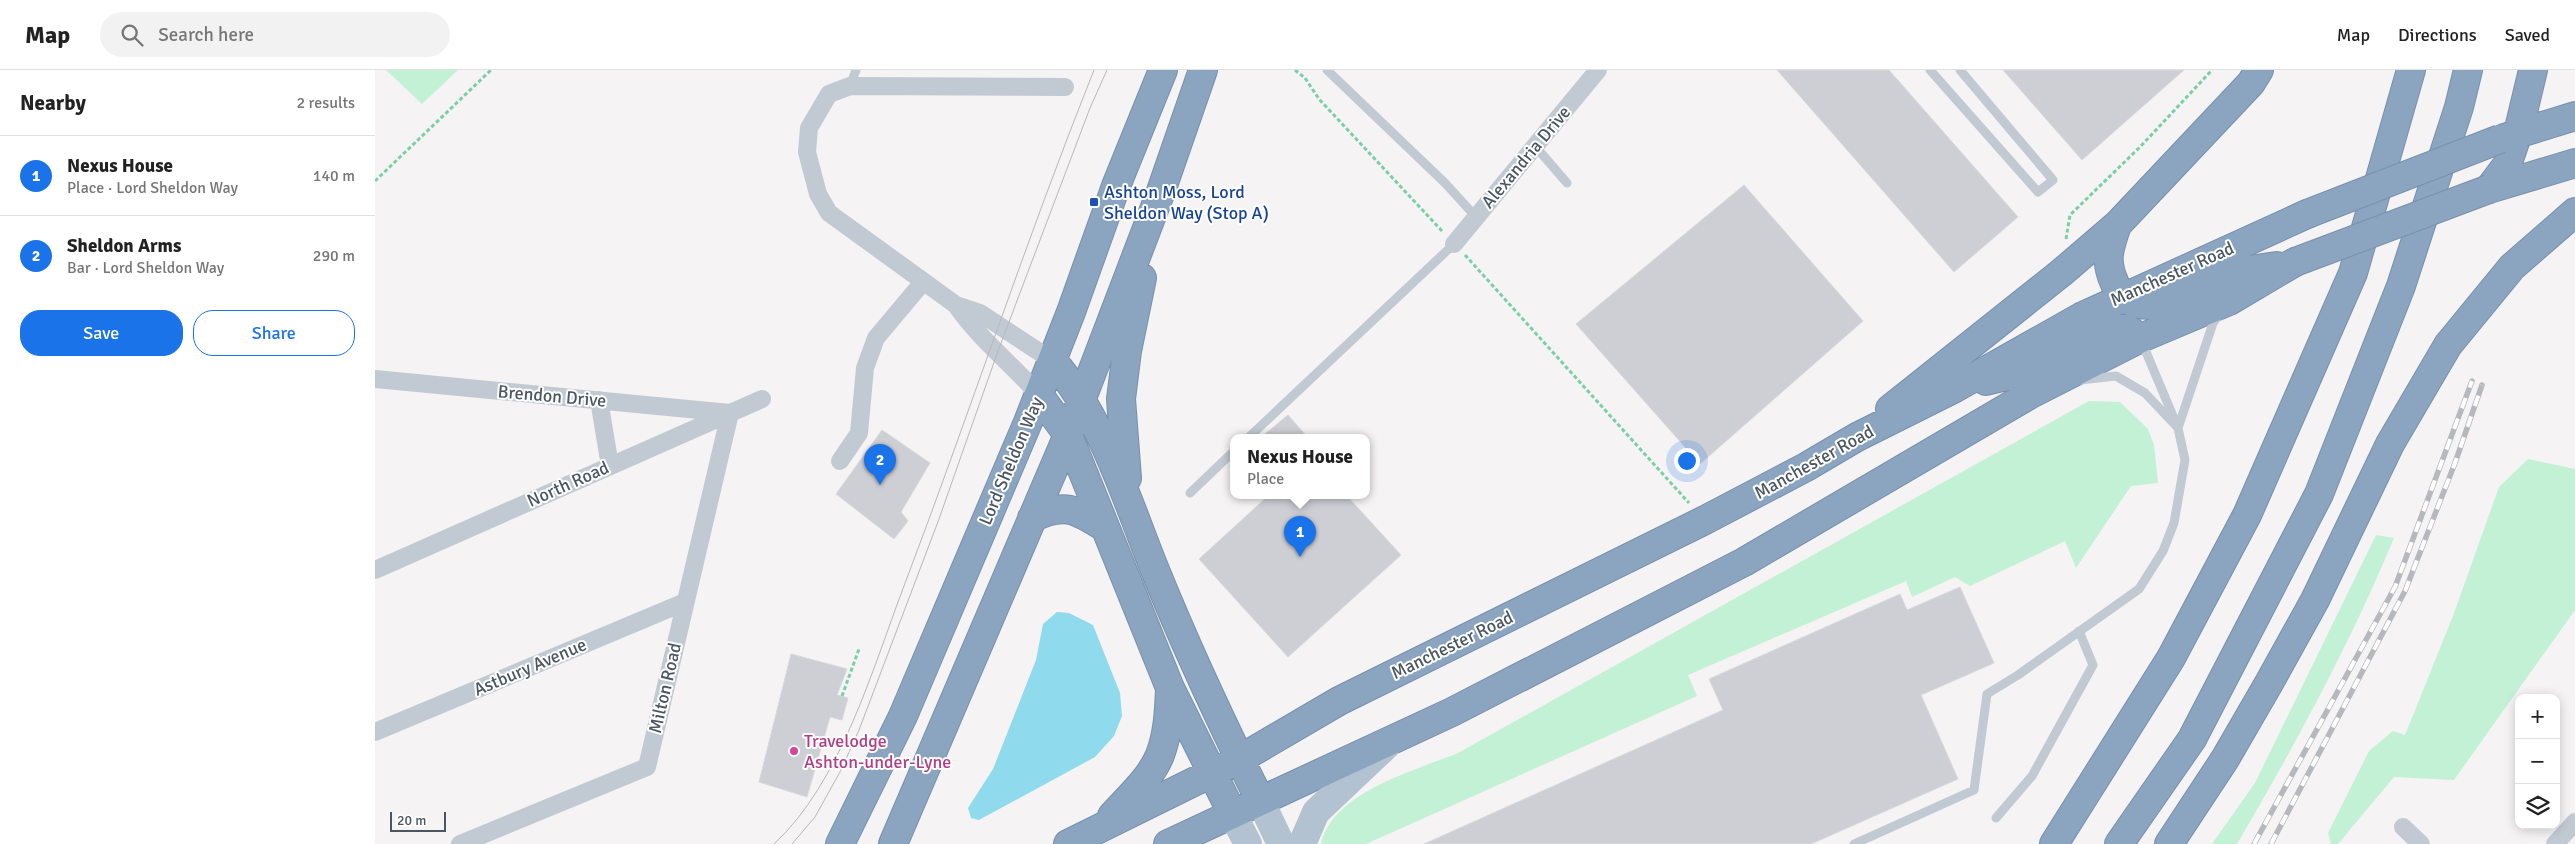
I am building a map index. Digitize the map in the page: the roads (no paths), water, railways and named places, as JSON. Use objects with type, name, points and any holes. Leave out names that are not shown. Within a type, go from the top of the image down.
[{"type":"highway","name":"Lord Sheldon Way","points":[[840,844],[903,716],[1039,395],[1116,186],[1163,70]]},
{"type":"highway","points":[[893,844],[1068,435],[1076,391],[1160,194],[1203,70]]},
{"type":"highway","points":[[1857,438],[1931,374],[2049,283],[2117,225],[2251,83],[2259,70]]},
{"type":"highway","points":[[2054,844],[2171,658],[2247,515],[2353,273],[2411,70]]},
{"type":"highway","points":[[2119,844],[2192,740],[2319,494],[2401,286],[2459,108],[2468,70]]},
{"type":"highway","points":[[2489,189],[2507,165],[2509,136],[2533,70]]},
{"type":"highway","name":"Manchester Road","points":[[1232,813],[1388,744],[1744,562],[2051,384],[2131,317],[2307,214],[2509,136],[2575,116]]},
{"type":"highway","name":"Manchester Road","points":[[1068,844],[1240,759],[1339,701],[1705,520],[1857,438],[1955,388],[2081,316],[2131,317],[2229,301],[2295,262],[2489,189],[2575,163]]},
{"type":"highway","points":[[1129,503],[1121,399],[1127,351],[1160,194]]},
{"type":"highway","points":[[2169,844],[2225,759],[2269,683],[2315,600],[2390,444],[2448,345],[2512,267],[2575,212]]},
{"type":"highway","points":[[2117,225],[2107,254],[2110,274],[2131,317]]},
{"type":"highway","points":[[1955,388],[2024,372],[2091,335],[2108,329],[2127,329],[2131,317],[2142,306],[2170,301],[2239,273],[2295,262]]},
{"type":"highway","points":[[1053,360],[1076,391],[1100,435],[1129,503],[1160,584],[1213,704],[1259,800]]},
{"type":"highway","points":[[1039,395],[1058,395],[1067,388],[1076,391]]},
{"type":"highway","points":[[1039,395],[1068,435],[1170,688],[1232,813],[1168,844]]},
{"type":"highway","points":[[1032,518],[1047,510],[1065,508],[1084,514],[1104,527]]},
{"type":"highway","points":[[1101,828],[1147,776],[1159,756],[1167,730],[1170,688]]},
{"type":"main road","points":[[1302,844],[1316,812],[1388,744]]},
{"type":"main road","points":[[1259,800],[1281,844]]},
{"type":"main road","points":[[1232,813],[1248,844]]},
{"type":"street","name":"Alexandria Drive","points":[[1454,244],[1598,70]]},
{"type":"street","points":[[1053,360],[980,313],[956,305],[829,213],[818,194],[807,152],[809,128],[829,94],[853,78],[1065,87]]},
{"type":"street","points":[[840,461],[859,433],[865,368],[876,338],[923,282]]},
{"type":"street","points":[[956,305],[971,327],[1017,370],[1039,395]]},
{"type":"street","name":"Brendon Drive","points":[[375,379],[730,413]]},
{"type":"street","name":"North Road","points":[[375,570],[762,399]]},
{"type":"street","points":[[599,400],[611,466]]},
{"type":"street","name":"Milton Road","points":[[460,844],[647,767],[730,413]]},
{"type":"street","name":"Astbury Avenue","points":[[375,732],[685,602]]},
{"type":"street","points":[[2555,844],[2575,822]]},
{"type":"street","points":[[2403,827],[2421,844]]},
{"type":"lane","points":[[1327,70],[1445,182],[1476,217]]},
{"type":"lane","points":[[1930,70],[2039,192],[2053,180],[1960,70]]},
{"type":"lane","points":[[1535,146],[1567,184]]},
{"type":"lane","points":[[1252,434],[1454,244]]},
{"type":"lane","points":[[2179,428],[2213,323],[2229,301]]},
{"type":"lane","points":[[1854,844],[1974,790],[1987,694],[2018,675],[2139,589],[2163,551],[2174,523],[2185,460],[2179,428],[2131,317]]},
{"type":"lane","points":[[2051,384],[2116,376],[2145,393],[2179,428]]},
{"type":"lane","points":[[1190,493],[1230,455]]},
{"type":"lane","points":[[1996,818],[2032,776],[2093,665],[2079,631]]},
{"type":"water","points":[[1057,612],[1069,613],[1093,625],[1120,693],[1122,716],[1114,736],[1095,757],[979,820],[971,818],[968,808],[993,769],[1036,660],[1043,624]]},
{"type":"tram line","points":[[774,844],[798,819],[818,789],[852,723],[1094,70]]},
{"type":"tram line","points":[[792,844],[815,817],[841,770],[859,730],[939,519],[998,351],[1090,108],[1107,70]]},
{"type":"railway","points":[[2254,844],[2395,587],[2472,381]]},
{"type":"railway","points":[[2271,844],[2405,591],[2455,463],[2482,385]]},
{"type":"place","name":"Ashton Moss, Lord Sheldon Way (Stop A)","points":[[1094,202]]},
{"type":"place","name":"Sheldon Arms","points":[[880,485]]},
{"type":"place","name":"Nexus House","points":[[1300,557]]},
{"type":"place","name":"Travelodge Ashton-under-Lyne","points":[[794,751]]}]
